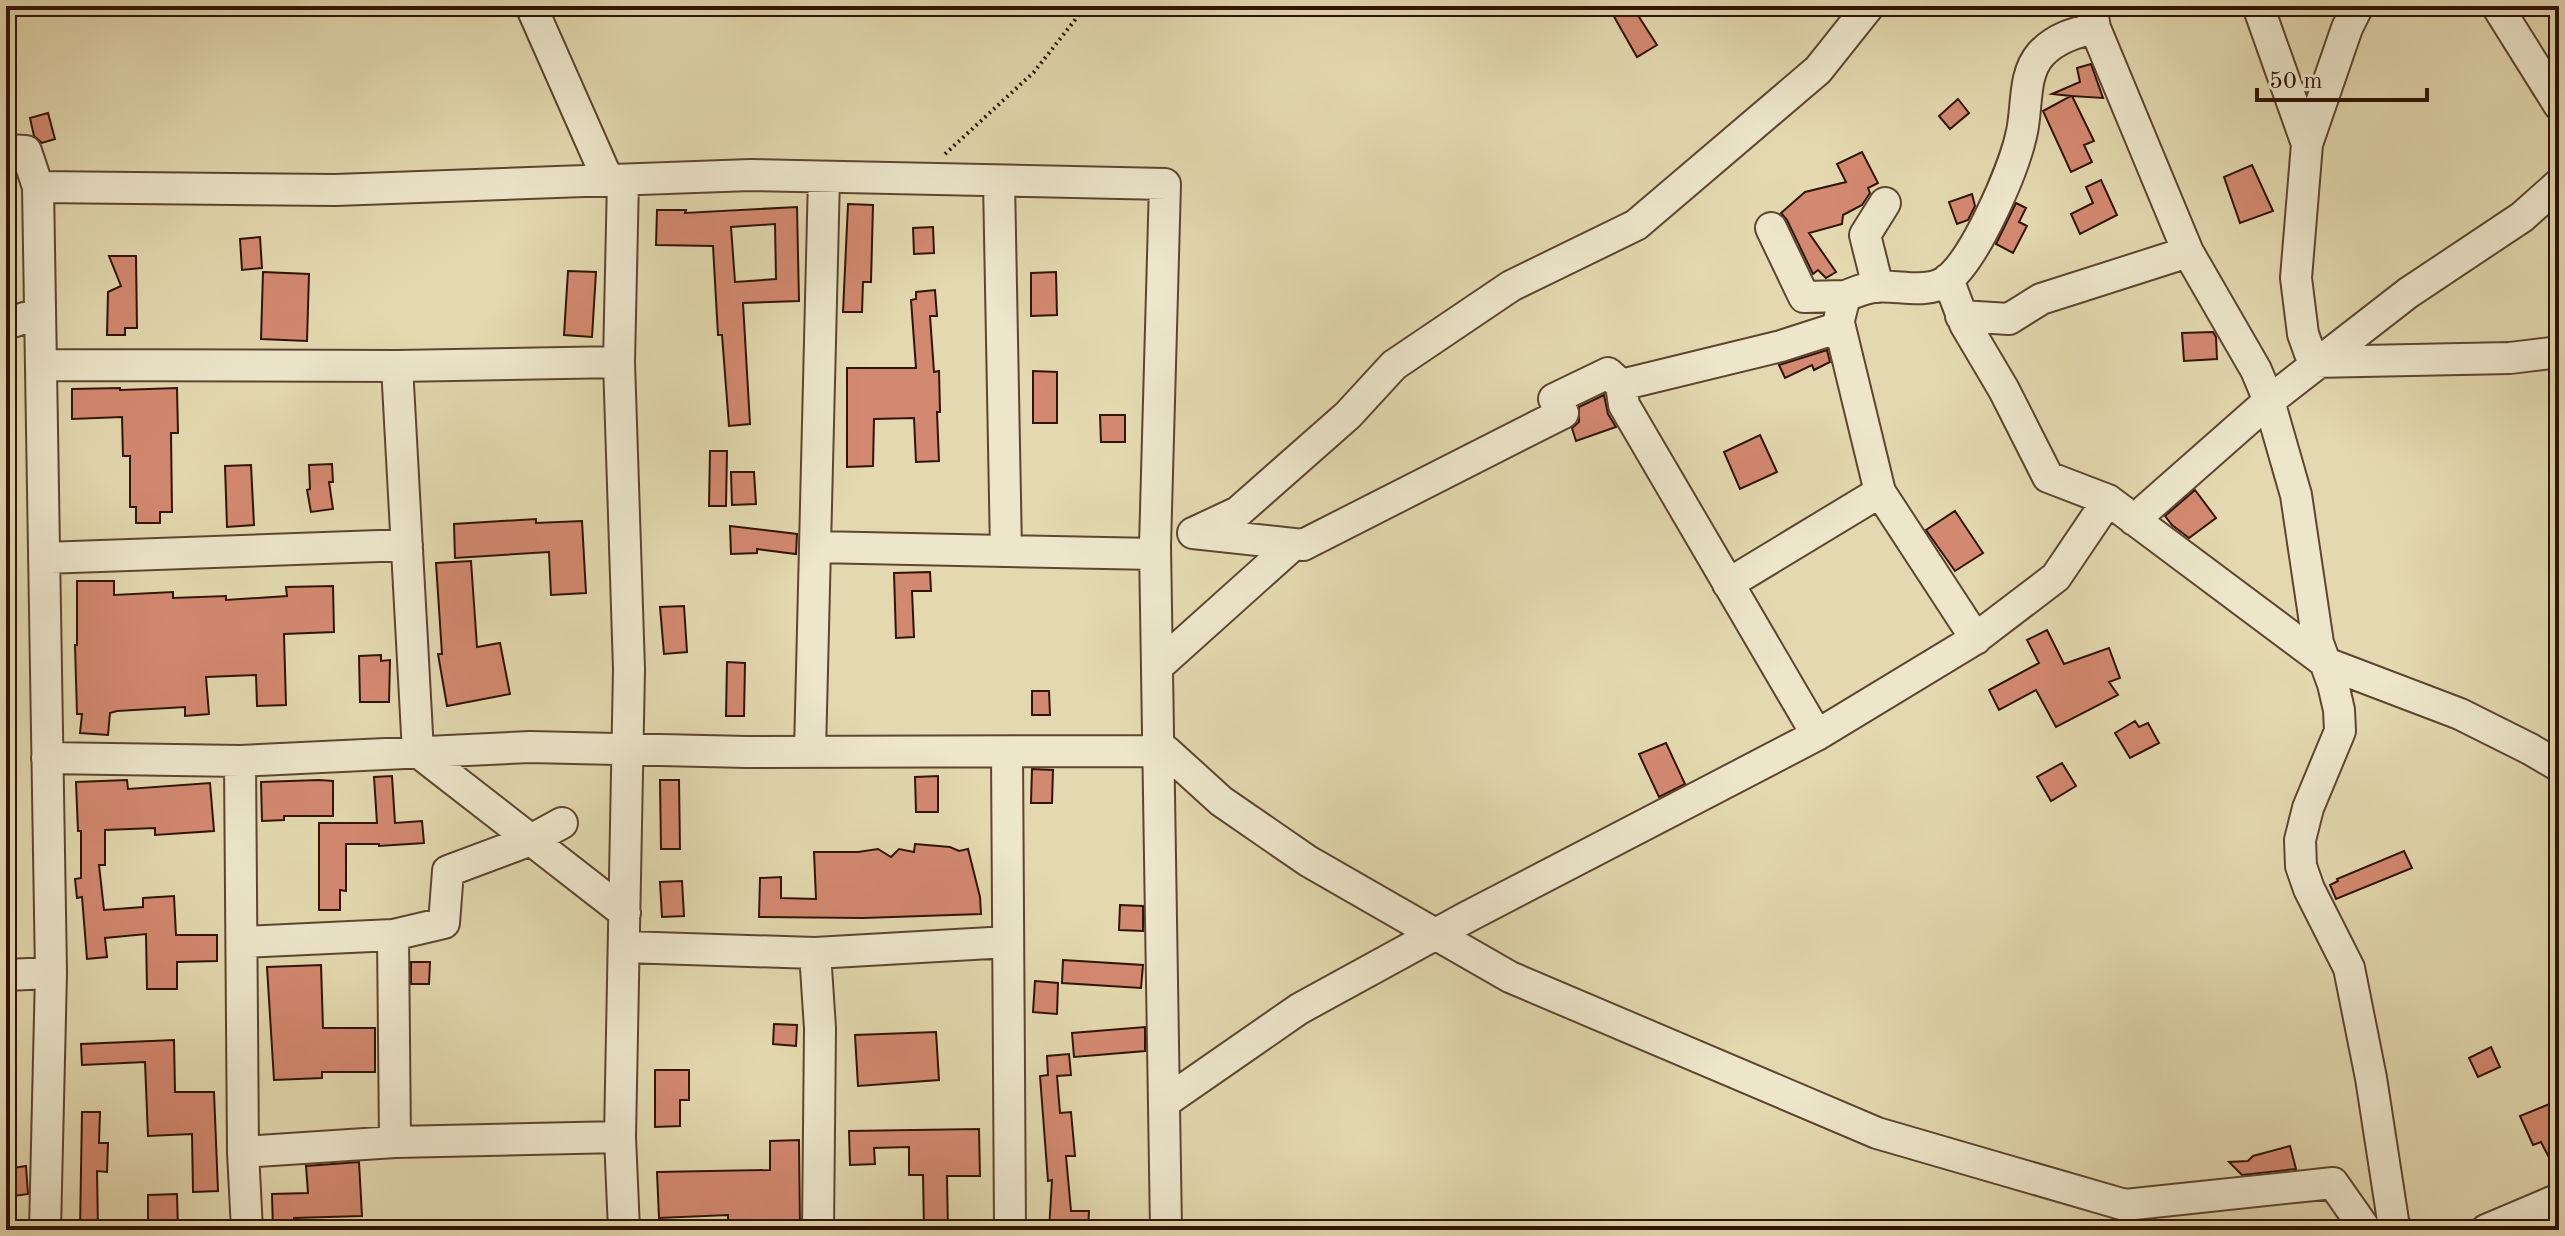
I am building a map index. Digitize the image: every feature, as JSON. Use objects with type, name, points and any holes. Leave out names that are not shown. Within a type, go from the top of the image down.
[{"type":"street","points":[[531,6],[616,180],[629,669],[620,1137],[624,1230]]},
{"type":"street","points":[[815,547],[1006,551],[1155,545],[1193,533],[1238,512],[1348,415],[1394,365],[1511,286],[1636,225],[1818,70],[1869,6]]},
{"type":"street","points":[[2258,6],[2307,144]]},
{"type":"street","points":[[2358,6],[2347,28],[2307,144],[2296,278],[2303,334],[2313,362],[2510,358],[2559,352]]},
{"type":"street","points":[[2497,6],[2559,105]]},
{"type":"street","points":[[1621,385],[1781,346],[1837,328],[1842,309],[1878,287],[1928,288],[1948,279],[1967,257],[2005,181],[2021,137],[2030,72],[2039,56],[2093,17],[2188,252],[2256,370],[2269,401],[2296,495],[2318,643],[2339,710],[2340,731],[2308,808],[2300,840],[2301,866],[2314,900],[2349,968],[2371,1078],[2387,1229]]},
{"type":"street","points":[[6,150],[26,151],[38,187],[51,973],[45,1230]]},
{"type":"street","points":[[38,187],[335,190],[751,175],[1165,184],[1155,545],[1166,1230]]},
{"type":"street","points":[[810,752],[824,177]]},
{"type":"street","points":[[999,181],[1006,551]]},
{"type":"street","points":[[2134,520],[2269,401],[2408,293],[2522,217],[2559,184]]},
{"type":"street","points":[[1878,287],[1865,235],[1885,203]]},
{"type":"street","points":[[1771,228],[1804,297],[1842,309]]},
{"type":"street","points":[[1961,316],[2009,319],[2041,299],[2188,252]]},
{"type":"street","points":[[1948,279],[1961,316],[2004,390],[2048,477],[2108,500],[2326,663],[2460,714],[2559,766]]},
{"type":"street","points":[[1842,309],[1880,492],[1976,639]]},
{"type":"street","points":[[6,324],[40,313]]},
{"type":"street","points":[[41,365],[397,366],[619,362]]},
{"type":"street","points":[[397,366],[418,752],[625,913]]},
{"type":"street","points":[[1193,533],[1303,545],[1563,413],[1554,399],[1608,373],[1621,385],[1624,405],[1817,735]]},
{"type":"street","points":[[1728,584],[1880,492]]},
{"type":"street","points":[[1165,1102],[1299,1009],[1817,735],[1976,639],[2056,577],[2108,500]]},
{"type":"street","points":[[1157,667],[1294,544]]},
{"type":"street","points":[[44,558],[407,545]]},
{"type":"street","points":[[47,758],[240,761],[530,747],[810,752],[1166,751],[1221,801],[1308,861],[1510,977],[1877,1133],[2125,1205],[2333,1183],[2387,1229]]},
{"type":"street","points":[[1007,752],[1010,1230]]},
{"type":"street","points":[[240,761],[243,1152],[247,1230]]},
{"type":"street","points":[[242,942],[393,935],[444,923],[448,871],[531,840],[562,823]]},
{"type":"street","points":[[393,935],[395,1142]]},
{"type":"street","points":[[624,947],[815,953],[1008,942]]},
{"type":"street","points":[[815,953],[820,1028],[818,1230]]},
{"type":"street","points":[[6,975],[51,973]]},
{"type":"street","points":[[243,1152],[395,1142],[620,1137]]},
{"type":"street","points":[[2486,1230],[2559,1199]]},
{"type":"path","points":[[932,179],[935,163],[1034,72],[1086,6]]},
{"type":"building","points":[[1608,6],[1632,6],[1657,45],[1637,57]]},
{"type":"building","points":[[2091,64],[2103,98],[2072,96],[2094,141],[2084,145],[2092,162],[2071,172],[2043,111],[2071,96],[2052,94],[2080,82],[2077,68]]},
{"type":"building","points":[[1958,99],[1969,113],[1950,129],[1939,116]]},
{"type":"building","points":[[48,113],[55,139],[42,143],[34,136],[30,118]]},
{"type":"building","points":[[1862,152],[1878,183],[1868,188],[1870,193],[1862,205],[1843,215],[1842,224],[1809,233],[1836,272],[1826,278],[1818,270],[1813,274],[1781,213],[1805,192],[1846,182],[1837,164]]},
{"type":"building","points":[[2252,165],[2273,211],[2240,223],[2224,177]]},
{"type":"building","points":[[2101,180],[2117,215],[2080,234],[2071,214],[2093,203],[2086,187]]},
{"type":"building","points":[[1972,194],[1975,206],[1968,220],[1957,224],[1949,202]]},
{"type":"building","points":[[2016,203],[2026,208],[2019,222],[2027,226],[2013,253],[1996,244]]},
{"type":"building","points":[[848,204],[873,205],[871,282],[863,282],[862,312],[843,312]]},
{"type":"building","points":[[797,207],[799,301],[743,303],[750,424],[729,426],[722,335],[718,335],[713,246],[656,245],[657,210],[686,210],[685,213]],"holes":[[[775,224],[776,279],[735,282],[731,227]]]},
{"type":"building","points":[[933,227],[934,253],[914,254],[913,228]]},
{"type":"building","points":[[260,237],[262,268],[242,270],[240,239]]},
{"type":"building","points":[[109,256],[136,256],[137,328],[125,328],[125,335],[107,335],[108,292],[121,286]]},
{"type":"building","points":[[568,271],[596,272],[592,337],[564,335]]},
{"type":"building","points":[[263,272],[309,274],[307,341],[261,339]]},
{"type":"building","points":[[1056,272],[1057,315],[1031,316],[1031,273]]},
{"type":"building","points":[[935,290],[937,316],[930,316],[934,372],[939,371],[939,461],[916,462],[914,418],[874,419],[873,466],[847,467],[847,368],[916,368],[911,300],[916,299],[916,292]]},
{"type":"building","points":[[2213,332],[2217,359],[2184,361],[2182,333]]},
{"type":"building","points":[[1827,350],[1830,362],[1814,370],[1812,365],[1785,378],[1779,365]]},
{"type":"building","points":[[1033,371],[1057,372],[1057,423],[1033,423]]},
{"type":"building","points":[[177,388],[178,433],[171,433],[172,512],[160,512],[160,523],[136,523],[136,507],[130,507],[130,456],[123,456],[122,417],[72,419],[72,389]]},
{"type":"building","points":[[1604,395],[1608,414],[1616,427],[1576,441],[1572,428],[1579,422],[1579,407]]},
{"type":"building","points":[[1100,415],[1125,415],[1125,442],[1101,442]]},
{"type":"building","points":[[1760,435],[1777,472],[1740,489],[1724,452]]},
{"type":"building","points":[[710,451],[727,451],[726,506],[709,506]]},
{"type":"building","points":[[332,464],[333,482],[329,482],[333,509],[311,512],[307,490],[310,489],[309,465]]},
{"type":"building","points":[[251,465],[254,525],[227,527],[225,466]]},
{"type":"building","points":[[731,472],[754,472],[756,504],[732,505]]},
{"type":"building","points":[[2195,490],[2216,518],[2189,538],[2165,516]]},
{"type":"building","points":[[1955,511],[1983,553],[1955,571],[1926,530]]},
{"type":"building","points":[[536,519],[536,523],[582,521],[586,593],[551,595],[549,552],[455,558],[454,524]]},
{"type":"building","points":[[730,526],[797,534],[796,554],[757,549],[757,553],[731,554]]},
{"type":"building","points":[[471,561],[477,647],[500,643],[510,694],[447,706],[438,654],[442,654],[436,563]]},
{"type":"building","points":[[930,572],[931,591],[912,591],[914,637],[896,638],[894,573]]},
{"type":"building","points":[[77,581],[114,581],[114,595],[173,592],[173,598],[226,596],[226,600],[287,596],[286,587],[333,586],[334,632],[284,634],[286,705],[257,706],[256,675],[206,677],[209,714],[185,716],[185,707],[117,711],[110,713],[108,735],[80,733],[82,714],[77,714],[75,645]]},
{"type":"building","points":[[684,606],[687,652],[664,654],[660,607]]},
{"type":"building","points":[[2047,630],[2064,664],[2109,648],[2120,678],[2109,682],[2118,695],[2056,727],[2036,690],[1999,710],[1989,690],[2039,663],[2027,640]]},
{"type":"building","points":[[381,655],[381,661],[390,660],[389,702],[360,702],[359,656]]},
{"type":"building","points":[[727,662],[745,663],[744,716],[726,716]]},
{"type":"building","points":[[1032,691],[1049,691],[1050,715],[1032,715]]},
{"type":"building","points":[[2135,721],[2139,727],[2148,723],[2159,743],[2130,758],[2115,733]]},
{"type":"building","points":[[1666,743],[1685,784],[1659,797],[1639,754]]},
{"type":"building","points":[[2062,763],[2076,786],[2051,801],[2037,777]]},
{"type":"building","points":[[1032,769],[1053,770],[1052,803],[1031,803]]},
{"type":"building","points":[[392,776],[395,823],[422,821],[424,843],[379,846],[346,844],[346,891],[340,890],[340,910],[319,910],[319,823],[377,823],[374,777]]},
{"type":"building","points":[[938,776],[938,812],[916,812],[915,777]]},
{"type":"building","points":[[127,780],[128,789],[210,783],[214,831],[155,835],[155,828],[105,830],[105,865],[99,865],[104,910],[143,907],[143,898],[174,896],[176,935],[217,935],[217,961],[177,962],[177,989],[147,989],[146,934],[105,938],[107,957],[87,959],[82,897],[77,898],[75,879],[81,878],[81,831],[78,831],[76,782]]},
{"type":"building","points":[[660,780],[679,780],[680,849],[661,849]]},
{"type":"building","points":[[333,781],[333,816],[284,816],[284,820],[262,821],[261,782]]},
{"type":"building","points":[[915,844],[950,847],[959,851],[968,849],[981,914],[863,918],[759,917],[760,878],[781,877],[781,898],[816,899],[814,852],[878,849],[891,857],[899,849],[914,852]]},
{"type":"building","points":[[2404,851],[2412,868],[2336,899],[2330,885],[2337,879]]},
{"type":"building","points":[[682,881],[684,916],[662,917],[660,882]]},
{"type":"building","points":[[1120,905],[1143,906],[1143,931],[1119,930]]},
{"type":"building","points":[[1063,960],[1143,965],[1141,988],[1062,983]]},
{"type":"building","points":[[411,962],[430,962],[429,984],[411,984]]},
{"type":"building","points":[[321,965],[323,1028],[375,1028],[375,1072],[322,1072],[322,1078],[274,1080],[267,967]]},
{"type":"building","points":[[1035,981],[1058,983],[1057,1014],[1033,1012]]},
{"type":"building","points":[[774,1024],[797,1025],[796,1046],[773,1044]]},
{"type":"building","points":[[1145,1027],[1145,1051],[1074,1057],[1072,1033]]},
{"type":"building","points":[[936,1032],[939,1080],[858,1086],[855,1035]]},
{"type":"building","points":[[174,1040],[175,1092],[214,1092],[218,1191],[193,1192],[192,1134],[148,1136],[145,1062],[82,1065],[81,1044]]},
{"type":"building","points":[[2491,1047],[2500,1067],[2478,1077],[2469,1058]]},
{"type":"building","points":[[1069,1054],[1071,1075],[1057,1076],[1060,1113],[1071,1112],[1075,1156],[1066,1156],[1071,1211],[1089,1211],[1088,1230],[1049,1230],[1052,1180],[1048,1181],[1040,1076],[1048,1075],[1047,1056]]},
{"type":"building","points":[[655,1070],[689,1070],[689,1100],[680,1100],[680,1126],[655,1127]]},
{"type":"building","points":[[2552,1103],[2559,1121],[2559,1177],[2541,1142],[2533,1145],[2520,1116]]},
{"type":"building","points":[[82,1112],[100,1112],[99,1143],[108,1143],[107,1172],[97,1171],[98,1230],[80,1230]]},
{"type":"building","points":[[979,1129],[980,1176],[947,1176],[948,1230],[924,1230],[923,1175],[909,1175],[909,1147],[874,1148],[875,1164],[850,1165],[849,1131]]},
{"type":"building","points":[[799,1140],[800,1230],[728,1230],[728,1215],[659,1218],[657,1172],[770,1170],[770,1141]]},
{"type":"building","points":[[2290,1146],[2296,1169],[2242,1175],[2229,1162],[2248,1161],[2253,1156]]},
{"type":"building","points":[[359,1162],[362,1216],[294,1218],[295,1230],[273,1230],[272,1194],[308,1193],[306,1166]]},
{"type":"building","points":[[26,1166],[28,1194],[6,1197],[6,1169]]},
{"type":"building","points":[[177,1194],[178,1230],[148,1230],[148,1195]]}]
